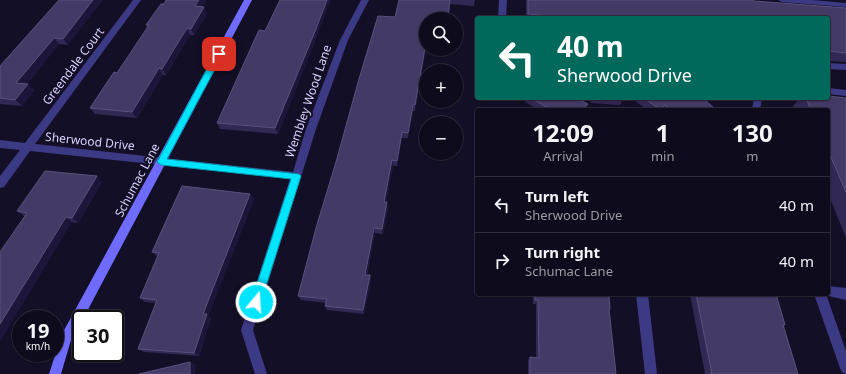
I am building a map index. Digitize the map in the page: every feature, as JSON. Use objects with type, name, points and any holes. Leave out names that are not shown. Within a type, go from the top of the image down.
[{"type":"street","name":"Greendale Court","points":[[0,184],[137,0]]},
{"type":"street","name":"Schumac Lane","points":[[55,374],[66,338],[248,0]]},
{"type":"street","name":"Wembley Wood Lane","points":[[261,374],[247,330],[311,129],[344,40],[365,0]]},
{"type":"street","points":[[502,16],[503,0]]},
{"type":"street","points":[[782,0],[846,5]]},
{"type":"street","points":[[830,66],[846,67]]},
{"type":"street","points":[[830,91],[846,93]]},
{"type":"street","name":"Sherwood Drive","points":[[0,144],[296,176]]},
{"type":"street","points":[[830,292],[846,294]]},
{"type":"street","points":[[642,296],[651,374]]},
{"type":"street","points":[[821,296],[846,368]]},
{"type":"building","points":[[59,0],[93,0],[63,39],[54,38],[16,83],[28,84],[15,100],[0,98],[0,66]]},
{"type":"building","points":[[166,0],[199,0],[195,6],[204,7],[191,29],[187,28],[162,69],[159,68],[132,112],[90,108],[114,72],[117,73],[149,25],[146,25],[161,4],[164,4]]},
{"type":"building","points":[[280,0],[327,0],[275,128],[217,123],[259,30],[265,31]]},
{"type":"building","points":[[399,0],[450,0],[449,12],[419,12],[419,56],[424,56],[422,64],[419,64],[419,82],[415,105],[413,105],[408,133],[402,132],[397,161],[392,160],[384,202],[387,202],[382,229],[374,228],[365,275],[370,275],[363,310],[325,306],[327,299],[298,296],[316,228],[378,16],[395,17]]},
{"type":"building","points":[[528,0],[752,0],[846,8],[846,53],[830,51],[830,16],[551,16],[528,14]]},
{"type":"building","points":[[830,96],[846,98],[846,192],[830,155],[830,108],[810,108],[807,100],[830,100]]},
{"type":"building","points":[[534,100],[581,100],[588,104],[585,108],[548,108]]},
{"type":"building","points":[[646,100],[705,100],[714,108],[668,108],[665,105],[658,108]]},
{"type":"building","points":[[45,171],[97,176],[72,218],[66,217],[0,324],[0,252],[27,213],[17,211]]},
{"type":"building","points":[[182,186],[250,194],[203,314],[207,314],[194,353],[138,349],[157,300],[140,298],[159,253],[152,252]]},
{"type":"building","points":[[535,296],[609,296],[609,309],[616,374],[530,374],[530,357],[539,358],[538,300],[535,300]]},
{"type":"building","points":[[696,296],[777,296],[785,325],[783,325],[798,374],[712,374]]},
{"type":"building","points":[[190,362],[190,374],[139,374]]},
{"type":"route","points":[[219,54],[161,162],[296,176],[256,302]]}]
